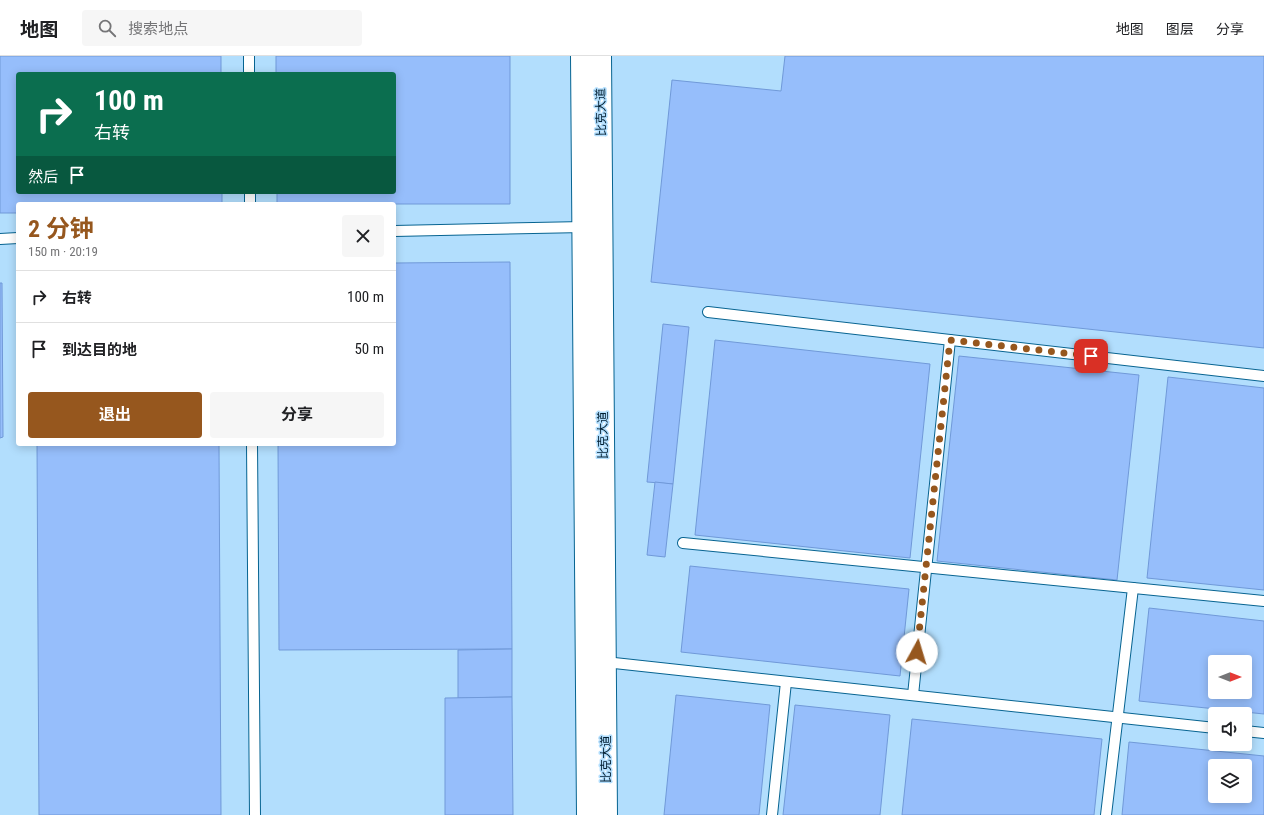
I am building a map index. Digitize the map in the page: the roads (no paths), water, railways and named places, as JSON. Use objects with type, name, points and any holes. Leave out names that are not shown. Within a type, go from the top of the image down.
[{"type":"main road","name":"比克大道","points":[[582,56],[588,815]]},
{"type":"main road","name":"比克大道","points":[[600,56],[606,815]]},
{"type":"lane","points":[[249,56],[249,72]]},
{"type":"lane","points":[[396,231],[584,227]]},
{"type":"lane","points":[[0,239],[16,238]]},
{"type":"lane","points":[[708,312],[1264,376]]},
{"type":"lane","points":[[913,695],[925,567],[950,340]]},
{"type":"lane","points":[[252,446],[255,815]]},
{"type":"lane","points":[[683,543],[1264,601]]},
{"type":"lane","points":[[1106,815],[1133,588]]},
{"type":"lane","points":[[605,662],[1208,727]]},
{"type":"lane","points":[[772,815],[786,682]]},
{"type":"lane","points":[[1252,732],[1264,733]]}]
